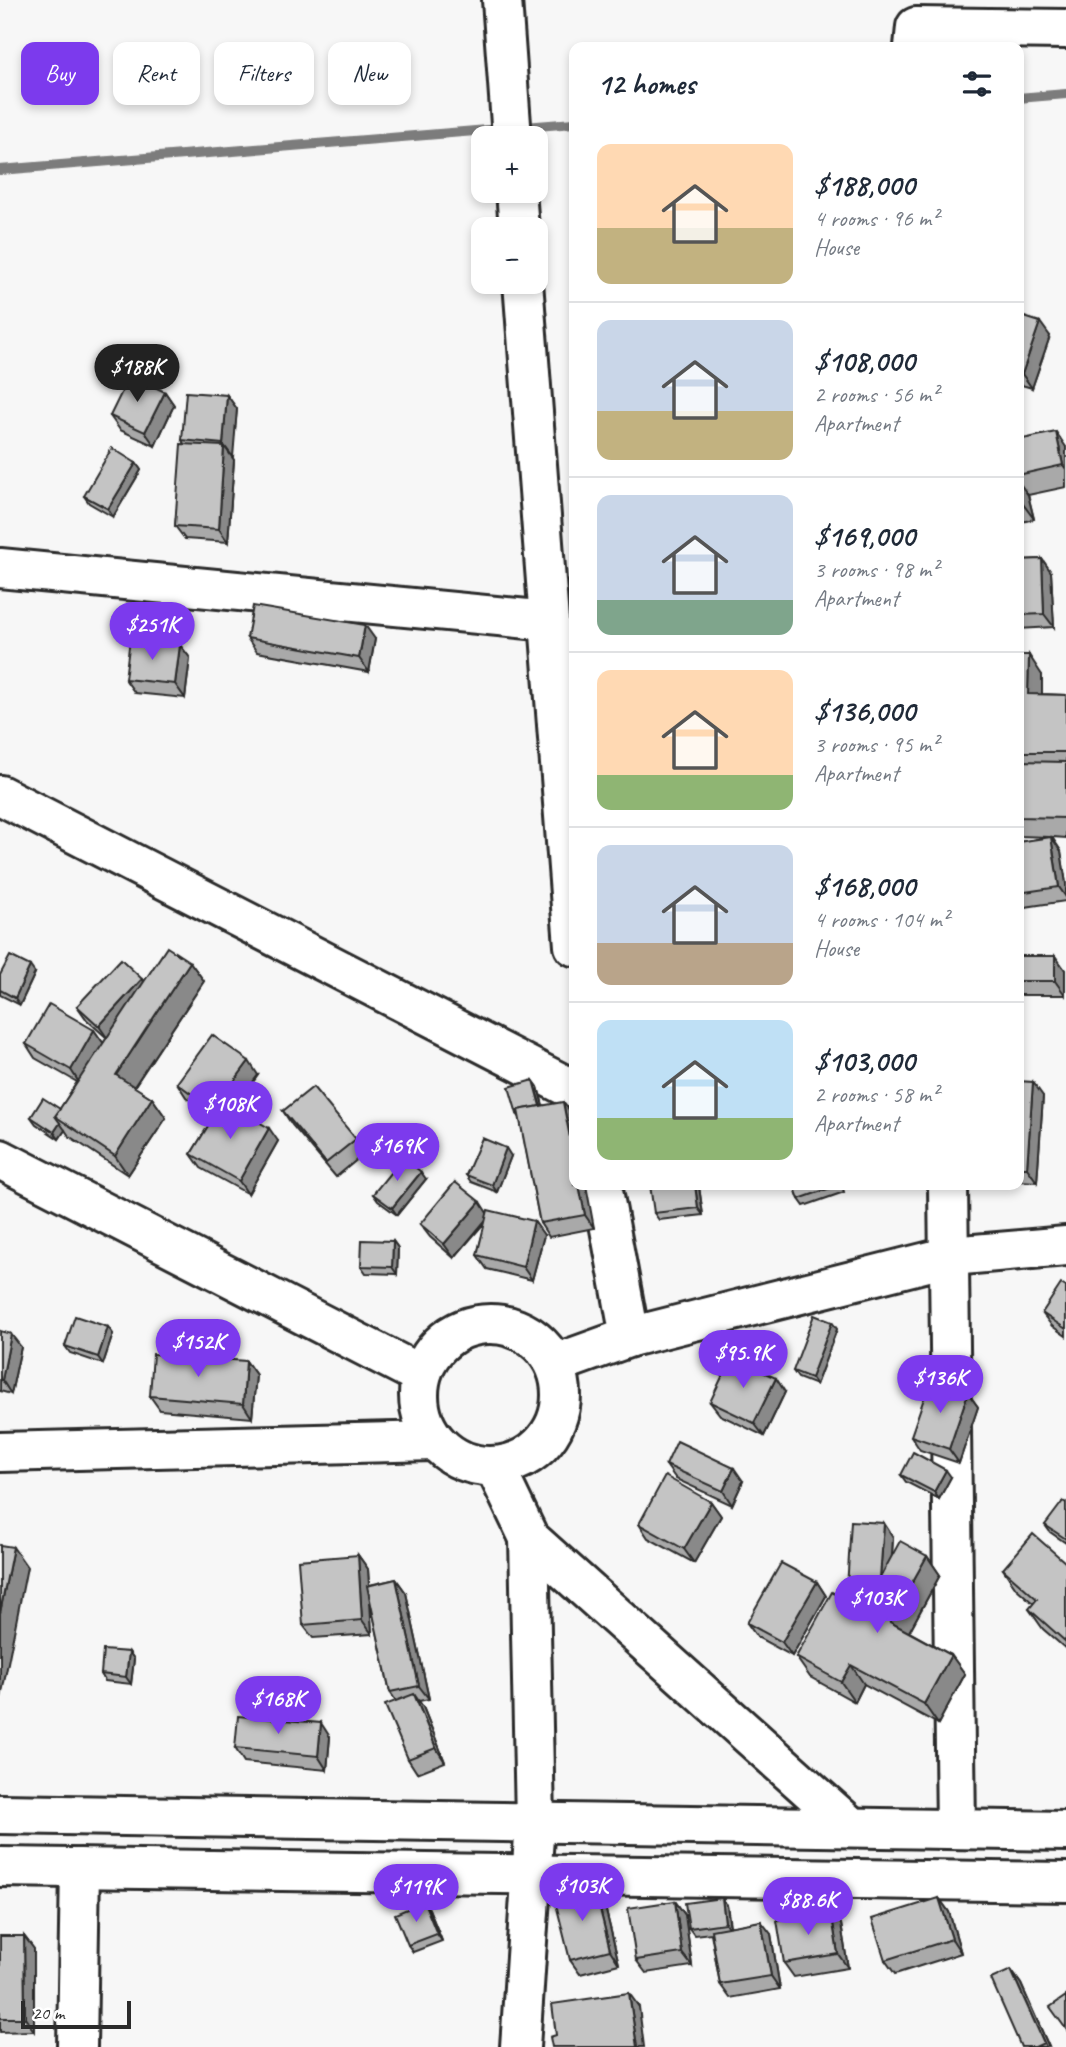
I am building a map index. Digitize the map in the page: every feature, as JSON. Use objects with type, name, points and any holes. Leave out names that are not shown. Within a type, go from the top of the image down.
[{"type":"street","points":[[502,0],[511,121]]},
{"type":"street","points":[[916,25],[1066,29]]},
{"type":"street","points":[[524,294],[549,621],[565,723],[569,822]]},
{"type":"street","points":[[0,568],[549,621]]},
{"type":"street","points":[[0,795],[569,1087]]},
{"type":"street","points":[[0,1159],[421,1375]]},
{"type":"street","points":[[603,1190],[630,1337]]},
{"type":"street","points":[[948,1190],[956,1829]]},
{"type":"street","points":[[555,1364],[630,1337],[951,1256],[1066,1246]]},
{"type":"street","points":[[502,1324],[534,1338],[555,1364],[562,1398],[553,1431],[528,1456],[495,1467],[462,1461],[434,1441],[419,1409],[421,1375],[438,1346],[468,1327],[502,1324]]},
{"type":"street","points":[[0,1452],[434,1441]]},
{"type":"street","points":[[495,1467],[529,1538],[850,1826]]},
{"type":"street","points":[[520,2047],[536,1821],[529,1538]]},
{"type":"street","points":[[0,1814],[1066,1830]]},
{"type":"street","points":[[0,1867],[531,1872],[1066,1882]]},
{"type":"street","points":[[77,2047],[80,1868]]},
{"type":"building","points":[[1024,317],[1040,322],[1024,368]]},
{"type":"building","points":[[130,375],[165,392],[145,432],[110,416]]},
{"type":"building","points":[[186,392],[227,395],[223,444],[182,440]]},
{"type":"building","points":[[1056,432],[1063,465],[1024,474],[1024,439]]},
{"type":"building","points":[[181,444],[224,446],[219,529],[175,526]]},
{"type":"building","points":[[112,448],[136,463],[108,509],[84,496]]},
{"type":"building","points":[[1042,559],[1044,614],[1024,615],[1024,560]]},
{"type":"building","points":[[253,606],[365,625],[359,658],[247,638]]},
{"type":"building","points":[[130,639],[180,645],[175,684],[125,679]]},
{"type":"building","points":[[1024,655],[1029,655],[1028,694],[1066,695],[1066,752],[1024,752]]},
{"type":"building","points":[[1024,761],[1066,762],[1066,818],[1024,817]]},
{"type":"building","points":[[1051,837],[1059,887],[1024,892],[1024,841]]},
{"type":"building","points":[[167,947],[190,962],[116,1075],[152,1098],[115,1156],[55,1116]]},
{"type":"building","points":[[10,956],[30,966],[15,998],[0,990],[0,975]]},
{"type":"building","points":[[1024,956],[1055,956],[1055,981],[1024,981]]},
{"type":"building","points":[[121,959],[142,979],[99,1026],[77,1006]]},
{"type":"building","points":[[49,1004],[94,1030],[71,1070],[26,1044]]},
{"type":"building","points":[[212,1035],[249,1061],[213,1110],[177,1083]]},
{"type":"building","points":[[533,1080],[540,1106],[518,1110],[517,1114],[509,1087]]},
{"type":"building","points":[[1024,1081],[1033,1082],[1027,1168],[1024,1168]]},
{"type":"building","points":[[313,1087],[356,1139],[326,1163],[283,1111]]},
{"type":"building","points":[[43,1098],[60,1109],[55,1116],[60,1123],[54,1132],[31,1117]]},
{"type":"building","points":[[223,1101],[269,1128],[239,1181],[191,1154]]},
{"type":"building","points":[[563,1102],[569,1133],[569,1190],[580,1190],[585,1215],[540,1223],[518,1110]]},
{"type":"building","points":[[482,1138],[506,1148],[492,1185],[466,1175]]},
{"type":"building","points":[[403,1157],[421,1172],[392,1208],[373,1194]]},
{"type":"building","points":[[455,1182],[480,1202],[444,1244],[420,1224]]},
{"type":"building","points":[[651,1190],[696,1190],[698,1208],[654,1213]]},
{"type":"building","points":[[796,1190],[825,1190],[799,1199]]},
{"type":"building","points":[[488,1210],[534,1221],[523,1267],[477,1255]]},
{"type":"building","points":[[362,1240],[393,1241],[392,1267],[361,1266]]},
{"type":"building","points":[[1061,1284],[1066,1287],[1066,1329],[1042,1313]]},
{"type":"building","points":[[814,1315],[832,1322],[811,1378],[793,1371]]},
{"type":"building","points":[[75,1316],[108,1327],[98,1357],[65,1346]]},
{"type":"building","points":[[0,1331],[11,1334],[2,1380],[0,1380]]},
{"type":"building","points":[[153,1354],[246,1361],[243,1404],[150,1396]]},
{"type":"building","points":[[731,1358],[776,1378],[754,1423],[710,1402]]},
{"type":"building","points":[[930,1381],[968,1393],[949,1449],[911,1436]]},
{"type":"building","points":[[677,1441],[734,1468],[723,1491],[666,1465]]},
{"type":"building","points":[[913,1452],[946,1470],[934,1492],[901,1475]]},
{"type":"building","points":[[665,1476],[711,1502],[684,1549],[639,1524]]},
{"type":"building","points":[[1063,1501],[1066,1503],[1066,1539],[1045,1525]]},
{"type":"building","points":[[851,1521],[884,1523],[880,1578],[874,1590],[847,1589]]},
{"type":"building","points":[[1033,1534],[1066,1563],[1066,1642],[1029,1609],[1037,1599],[1003,1569]]},
{"type":"building","points":[[900,1541],[927,1556],[890,1622],[951,1655],[924,1704],[851,1665],[841,1682],[796,1657],[832,1592],[863,1609]]},
{"type":"building","points":[[0,1545],[13,1547],[0,1613]]},
{"type":"building","points":[[358,1555],[362,1620],[303,1625],[298,1560]]},
{"type":"building","points":[[781,1563],[817,1582],[782,1642],[747,1623]]},
{"type":"building","points":[[396,1579],[419,1686],[390,1692],[367,1586]]},
{"type":"building","points":[[103,1650],[129,1652],[126,1677],[101,1674]]},
{"type":"building","points":[[414,1694],[436,1748],[408,1759],[385,1705]]},
{"type":"building","points":[[238,1716],[321,1723],[318,1756],[235,1748]]},
{"type":"building","points":[[594,1885],[610,1950],[570,1960],[554,1896]]},
{"type":"building","points":[[722,1898],[725,1923],[689,1928],[685,1903]]},
{"type":"building","points":[[939,1898],[952,1939],[885,1960],[872,1919]]},
{"type":"building","points":[[675,1901],[682,1953],[636,1960],[628,1908]]},
{"type":"building","points":[[424,1902],[437,1934],[408,1945],[395,1914]]},
{"type":"building","points":[[831,1911],[838,1954],[784,1963],[777,1920]]},
{"type":"building","points":[[761,1921],[771,1976],[720,1984],[711,1930]]},
{"type":"building","points":[[0,1936],[24,1936],[25,2018],[0,2018]]},
{"type":"building","points":[[1011,1970],[1044,2043],[1035,2047],[1021,2047],[991,1979]]},
{"type":"building","points":[[629,1993],[637,2047],[552,2047],[550,2037],[556,2035],[552,2004]]},
{"type":"building","points":[[1066,1996],[1066,2029],[1050,2007]]},
{"type":"waterway","points":[[1024,98],[1066,94]]},
{"type":"waterway","points":[[0,170],[569,123]]}]
